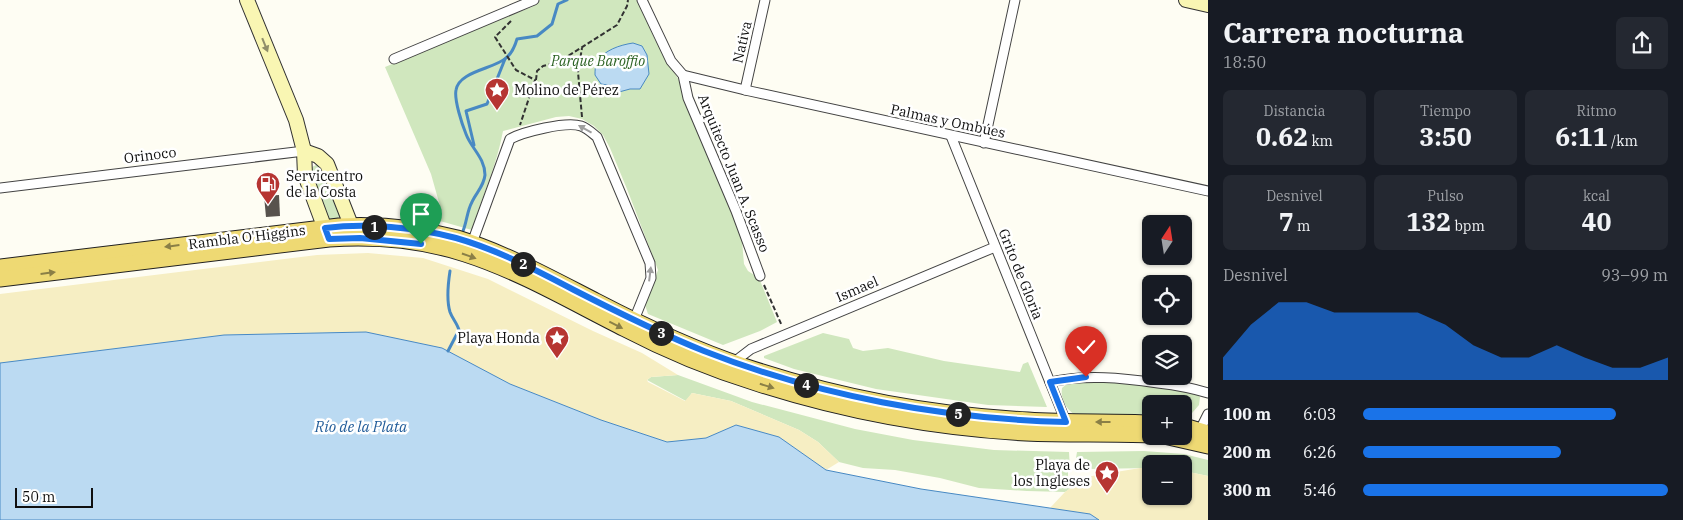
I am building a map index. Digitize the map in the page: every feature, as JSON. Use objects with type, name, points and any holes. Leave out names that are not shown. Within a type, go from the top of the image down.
[{"type":"main road","points":[[247,0],[296,120],[304,151],[305,175],[327,233]]},
{"type":"main road","points":[[304,151],[318,156],[327,164],[351,226]]},
{"type":"main road","name":"Rambla O'Higgins","points":[[0,279],[327,233],[351,226],[423,231],[472,243],[529,266],[634,320],[685,343],[734,362],[815,387],[871,400],[974,415],[1066,422],[1142,423]]},
{"type":"main road","name":"Rambla O'Higgins","points":[[0,267],[327,233],[421,244],[466,254],[524,279],[672,352],[757,383],[836,405],[946,425],[1003,431],[1142,435]]},
{"type":"main road","points":[[1192,428],[1204,432]]},
{"type":"main road","points":[[1192,442],[1208,446]]},
{"type":"street","points":[[394,58],[531,3],[534,0]]},
{"type":"street","name":"Arquitecto Juan A. Scasso","points":[[642,0],[671,61],[683,75],[688,98],[736,211],[760,276]]},
{"type":"street","name":"Nativa","points":[[746,90],[766,0]]},
{"type":"street","points":[[984,143],[1015,0]]},
{"type":"street","name":"Palmas y Ombúes","points":[[683,75],[951,136],[1208,191]]},
{"type":"street","points":[[472,243],[510,139],[516,135],[567,125],[582,126],[597,137],[650,263],[650,278],[634,320]]},
{"type":"street","name":"Grito de Gloria","points":[[951,136],[1066,422]]},
{"type":"street","name":"Orinoco","points":[[0,188],[304,151]]},
{"type":"street","name":"Ismael","points":[[734,362],[751,349],[785,334],[995,247]]},
{"type":"street","points":[[1050,382],[1086,377],[1117,378],[1176,386],[1208,393]]},
{"type":"street","points":[[1204,432],[1208,414]]},
{"type":"path","points":[[516,135],[536,80],[537,71],[543,66],[557,63],[618,25],[628,0]]},
{"type":"path","points":[[513,18],[495,38],[516,70],[536,80]]},
{"type":"path","points":[[582,48],[578,72],[582,126]]},
{"type":"path","points":[[760,276],[785,334]]},
{"type":"green space","name":"Parque Baroffio","points":[[540,0],[638,0],[655,40],[683,87],[738,223],[744,264],[748,271],[759,278],[777,322],[760,331],[723,345],[648,314],[645,305],[658,270],[610,148],[603,135],[594,126],[582,119],[569,116],[556,117],[503,131],[493,168],[472,230],[440,221],[442,213],[431,174],[385,67],[439,43],[532,7]]},
{"type":"green space","points":[[318,164],[321,165],[340,215],[337,220],[329,220],[326,217],[309,173],[310,168]]},
{"type":"green space","points":[[823,333],[849,339],[853,348],[863,351],[888,348],[944,361],[1020,372],[1023,364],[1028,362],[1047,407],[988,405],[876,389],[794,369],[764,358],[764,356]]},
{"type":"green space","points":[[678,375],[752,402],[855,429],[913,440],[994,450],[1069,452],[1070,470],[1068,478],[1074,482],[1073,487],[1065,492],[979,488],[940,478],[895,470],[863,468],[839,462],[818,442],[799,430],[731,401],[692,393],[686,401],[647,380],[651,377]]},
{"type":"green space","points":[[1068,383],[1146,385],[1180,389],[1200,397],[1199,405],[1192,413],[1192,395],[1142,395],[1142,417],[1075,415],[1064,403],[1062,396],[1062,388]]},
{"type":"green space","points":[[1144,451],[1188,455],[1142,455],[1142,468],[1087,469],[1087,459],[1076,458],[1077,452]]},
{"type":"green space","points":[[1192,456],[1208,460],[1208,476],[1192,473]]},
{"type":"sand","name":"Playa Honda","points":[[368,253],[423,258],[488,279],[642,353],[678,375],[651,377],[647,380],[648,382],[685,401],[692,393],[731,401],[799,430],[818,442],[839,462],[826,470],[779,437],[736,425],[706,438],[667,442],[601,420],[510,384],[442,348],[366,332],[224,335],[0,363],[0,294],[317,255]]},
{"type":"sand","name":"Playa de los Ingleses","points":[[1142,468],[1142,505],[1192,505],[1192,473],[1208,476],[1208,520],[1099,520],[1090,514],[1050,508],[1065,492],[1086,477]]},
{"type":"water","points":[[633,43],[642,46],[647,55],[649,74],[640,89],[619,92],[614,86],[601,84],[595,75],[596,65],[600,58],[613,49]]},
{"type":"water","name":"Río de la Plata","points":[[366,332],[442,348],[510,384],[601,420],[667,442],[706,438],[736,425],[779,437],[826,470],[921,489],[1090,514],[1099,520],[0,520],[0,363],[224,335]]},
{"type":"building","points":[[279,195],[280,216],[266,217],[264,196]]},
{"type":"waterway","points":[[463,231],[470,205],[482,186],[485,175],[483,163],[464,130],[457,106],[456,90],[463,79],[470,74],[501,62],[506,58],[513,50],[517,39],[537,36],[552,24],[558,4],[567,0]]},
{"type":"waterway","points":[[474,145],[466,111],[487,104],[505,59]]},
{"type":"waterway","points":[[448,351],[459,330],[451,314],[448,302],[450,271]]},
{"type":"place","name":"Molino de Pérez","points":[[497,111]]},
{"type":"place","name":"Servicentro de la Costa","points":[[268,205]]},
{"type":"place","name":"Playa Honda","points":[[557,359]]},
{"type":"place","name":"Playa de los Ingleses","points":[[1107,494]]},
{"type":"route","points":[[421,244],[360,238],[329,239],[325,228],[339,226],[387,227],[441,234],[472,243],[529,266],[650,328],[704,351],[773,376],[871,400],[1000,418],[1066,422],[1050,382],[1086,377]]}]
